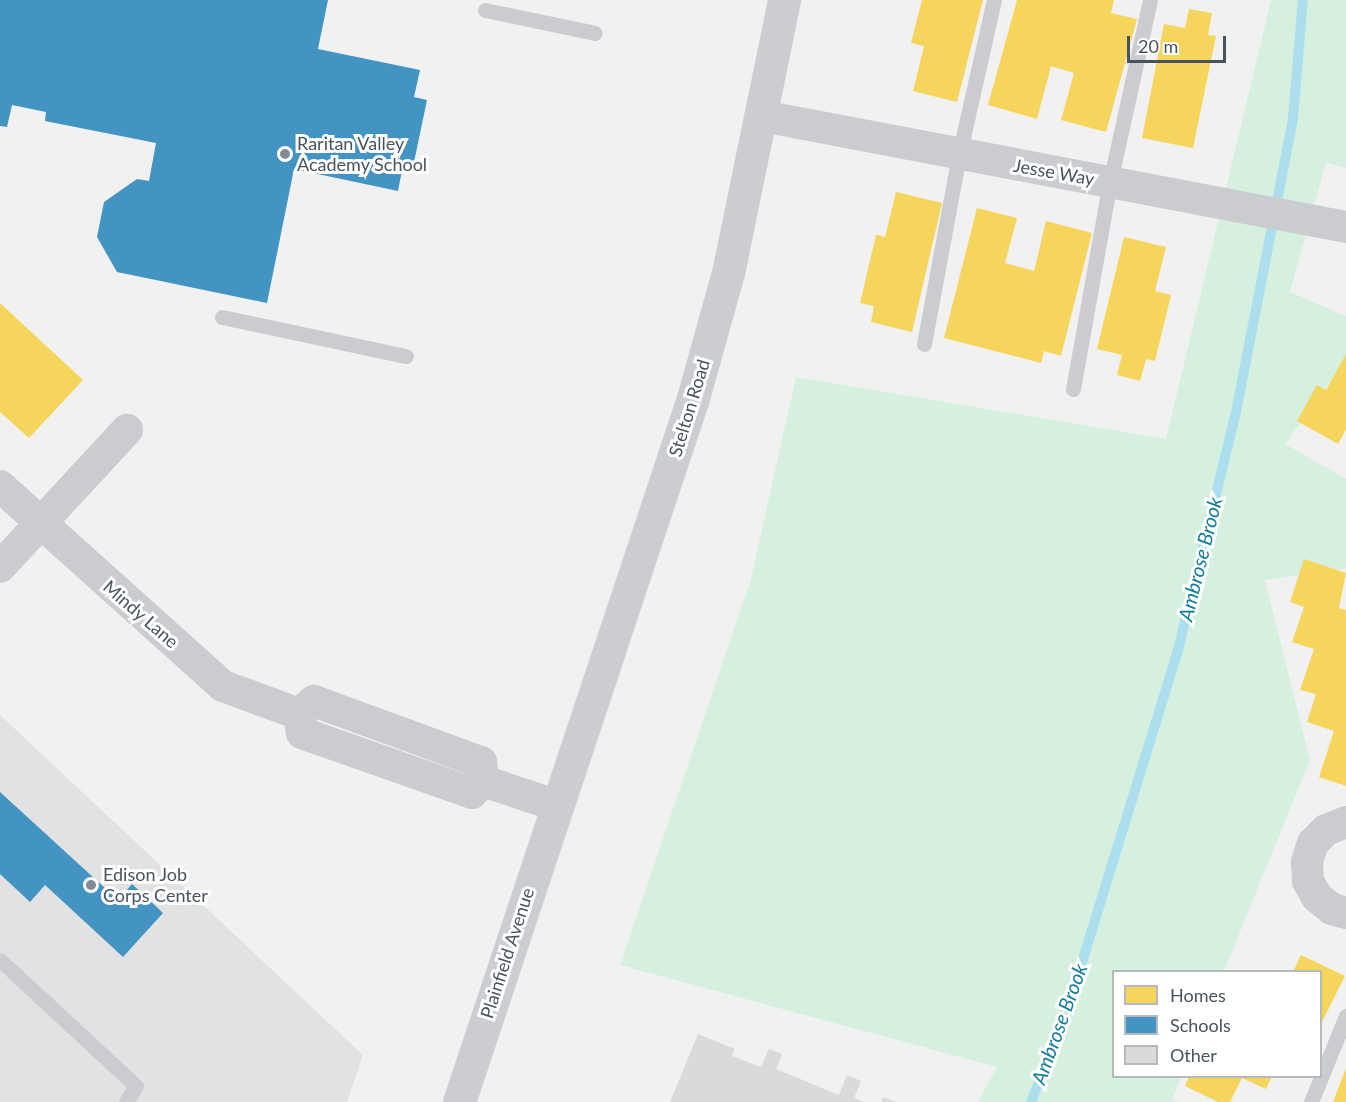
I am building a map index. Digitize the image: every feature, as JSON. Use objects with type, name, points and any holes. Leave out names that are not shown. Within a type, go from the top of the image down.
[{"type":"main road","name":"Stelton Road","points":[[555,805],[693,399],[728,273],[784,0]]},
{"type":"main road","name":"Plainfield Avenue","points":[[459,1102],[555,805]]},
{"type":"street","name":"Jesse Way","points":[[762,116],[1346,227]]},
{"type":"street","points":[[0,567],[127,430]]},
{"type":"street","name":"Mindy Lane","points":[[0,486],[224,686],[299,714],[314,701],[481,762],[483,781],[555,805]]},
{"type":"street","points":[[1346,822],[1326,830],[1313,843],[1307,862],[1308,880],[1317,897],[1332,909],[1346,912]]},
{"type":"lane","points":[[924,344],[959,155],[994,0]]},
{"type":"lane","points":[[1073,389],[1110,182],[1150,0]]},
{"type":"lane","points":[[485,10],[595,33]]},
{"type":"lane","points":[[222,317],[406,356]]},
{"type":"lane","points":[[0,960],[136,1086],[126,1102]]},
{"type":"lane","points":[[1322,1075],[1346,1016]]},
{"type":"lane","points":[[1311,1102],[1321,1078]]},
{"type":"shaded area","name":"Edison Job Corps Center","points":[[0,715],[363,1055],[347,1102],[0,1102]]},
{"type":"green space","points":[[1271,0],[1346,0],[1346,168],[1326,163],[1290,292],[1346,316],[1346,360],[1285,444],[1346,479],[1346,568],[1265,580],[1310,760],[1224,970],[1112,970],[1112,1078],[1181,1078],[1172,1100],[1180,1102],[978,1102],[997,1067],[620,965],[751,579],[796,377],[1166,439]]},
{"type":"building: Homes","points":[[922,0],[983,0],[957,102],[913,91],[924,46],[911,43]]},
{"type":"building: Homes","points":[[1017,0],[1114,0],[1111,13],[1137,19],[1106,132],[1061,120],[1074,73],[1051,66],[1037,119],[988,105]]},
{"type":"building: Homes","points":[[1189,9],[1212,13],[1208,35],[1216,36],[1193,148],[1142,138],[1164,24],[1185,28]]},
{"type":"building: Homes","points":[[896,192],[942,203],[912,332],[871,322],[874,306],[860,303],[876,235],[885,237]]},
{"type":"building: Homes","points":[[977,208],[1017,218],[1005,263],[1034,271],[1046,221],[1092,233],[1061,356],[1044,351],[1041,363],[944,338]]},
{"type":"building: Homes","points":[[1124,237],[1166,247],[1155,291],[1171,295],[1155,361],[1146,359],[1140,381],[1117,375],[1122,355],[1097,349]]},
{"type":"building: Homes","points":[[0,303],[83,380],[29,438],[0,412]]},
{"type":"building: Homes","points":[[1346,354],[1346,429],[1338,444],[1297,421],[1317,385],[1326,390]]},
{"type":"building: Homes","points":[[1304,559],[1346,573],[1339,608],[1346,610],[1346,786],[1319,777],[1334,731],[1307,722],[1316,694],[1300,690],[1314,649],[1292,642],[1304,607],[1290,602]]},
{"type":"building: Homes","points":[[1301,955],[1345,976],[1322,1022],[1322,970],[1294,970]]},
{"type":"building: Homes","points":[[1346,1068],[1346,1102],[1333,1102]]},
{"type":"building: Homes","points":[[1188,1078],[1242,1078],[1230,1102],[1218,1102],[1185,1086]]},
{"type":"building: Homes","points":[[1242,1078],[1271,1078],[1266,1089]]},
{"type":"building: Schools","name":"Raritan Valley Academy School","points":[[0,0],[328,0],[318,49],[420,70],[414,97],[427,100],[413,167],[403,165],[398,191],[294,169],[267,303],[117,272],[97,237],[104,202],[137,179],[149,181],[156,143],[45,121],[46,112],[12,105],[7,127],[0,126]]},
{"type":"building: Schools","points":[[0,792],[118,900],[132,884],[163,913],[123,957],[45,885],[30,902],[0,874]]},
{"type":"building: Other","points":[[698,1034],[735,1049],[732,1056],[761,1067],[769,1049],[782,1054],[776,1069],[839,1095],[847,1075],[861,1081],[854,1098],[864,1102],[670,1102]]},
{"type":"building: Other","points":[[883,1097],[896,1102],[881,1102]]},
{"type":"waterway","name":"Ambrose Brook","points":[[1031,1102],[1067,1011],[1178,650],[1236,412],[1293,118],[1303,0]]},
{"type":"place","name":"Raritan Valley Academy School","points":[[285,154]]},
{"type":"place","name":"Edison Job Corps Center","points":[[91,885]]}]
